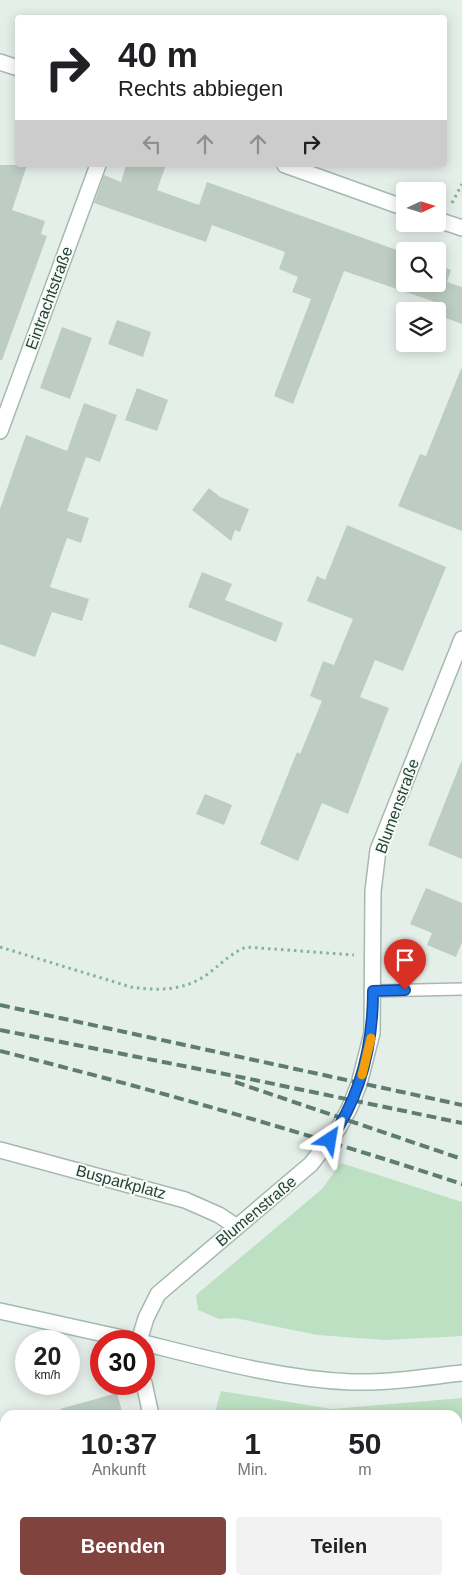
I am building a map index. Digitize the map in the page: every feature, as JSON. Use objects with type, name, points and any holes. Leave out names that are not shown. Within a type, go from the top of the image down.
[{"type":"street","points":[[0,62],[15,67]]},
{"type":"street","name":"Eintrachtstraße","points":[[0,431],[97,167]]},
{"type":"street","points":[[291,167],[396,205]]},
{"type":"street","points":[[446,223],[462,228]]},
{"type":"street","name":"Blumenstraße","points":[[142,1330],[151,1306],[158,1294],[311,1164],[344,1118],[359,1084],[369,1048],[373,1017],[374,883],[378,850],[462,639]]},
{"type":"street","name":"Busparkplatz","points":[[0,1150],[185,1200],[219,1215],[237,1227]]},
{"type":"street","points":[[0,1311],[90,1331]]},
{"type":"street","points":[[155,1346],[242,1367],[335,1381],[384,1381],[462,1373]]},
{"type":"street","points":[[147,1395],[150,1410]]},
{"type":"lane","points":[[373,991],[462,988]]},
{"type":"path","points":[[0,947],[131,987],[152,990],[166,989],[192,982],[208,974],[235,952],[252,946],[374,956]]},
{"type":"green space","points":[[341,1163],[462,1202],[462,1336],[385,1340],[317,1335],[235,1318],[219,1319],[198,1310],[196,1295],[322,1189]]},
{"type":"green space","points":[[221,1391],[332,1409],[462,1398],[462,1410],[215,1410]]},
{"type":"building","points":[[0,165],[15,165],[15,167],[26,167],[12,210],[45,221],[41,234],[47,236],[2,360],[0,360]]},
{"type":"building","points":[[125,167],[165,167],[157,190],[199,205],[207,182],[396,250],[396,289],[344,271],[293,404],[274,396],[311,299],[292,292],[298,277],[279,269],[285,252],[212,225],[206,242],[94,203],[104,175],[121,182]]},
{"type":"building","points":[[446,268],[451,270],[447,282],[462,287],[462,324],[446,318],[446,302],[435,302],[406,292],[446,292]]},
{"type":"building","points":[[117,320],[151,332],[143,357],[108,344]]},
{"type":"building","points":[[62,327],[92,338],[70,399],[40,388]]},
{"type":"building","points":[[461,369],[462,531],[398,506],[420,454],[426,456]]},
{"type":"building","points":[[137,388],[168,400],[157,431],[125,420]]},
{"type":"building","points":[[84,403],[117,415],[100,462],[86,457],[67,511],[89,518],[81,543],[67,538],[50,587],[89,599],[82,621],[52,612],[35,657],[0,644],[0,509],[26,435],[67,451]]},
{"type":"building","points":[[209,488],[220,497],[249,509],[240,532],[235,530],[231,541],[192,510]]},
{"type":"building","points":[[347,525],[446,567],[403,671],[375,660],[360,697],[389,708],[348,814],[322,803],[298,861],[260,844],[297,752],[300,754],[322,701],[310,696],[323,661],[334,665],[353,619],[307,601],[317,576],[325,580]]},
{"type":"building","points":[[202,572],[232,584],[225,600],[283,623],[276,642],[188,607]]},
{"type":"building","points":[[462,762],[462,859],[428,845]]},
{"type":"building","points":[[205,794],[232,805],[224,825],[196,814]]},
{"type":"building","points":[[426,888],[462,903],[462,942],[456,957],[427,945],[432,933],[410,924]]},
{"type":"building","points":[[110,1395],[118,1395],[122,1410],[60,1410]]},
{"type":"railway","points":[[0,1005],[462,1105]]},
{"type":"railway","points":[[0,1030],[462,1123]]},
{"type":"railway","points":[[0,1051],[232,1113],[462,1184]]},
{"type":"railway","points":[[235,1082],[462,1159]]},
{"type":"slow traffic","points":[[362,1075],[371,1038]]},
{"type":"route","points":[[330,1140],[349,1110],[362,1074],[372,1033],[373,991],[405,990]]}]
